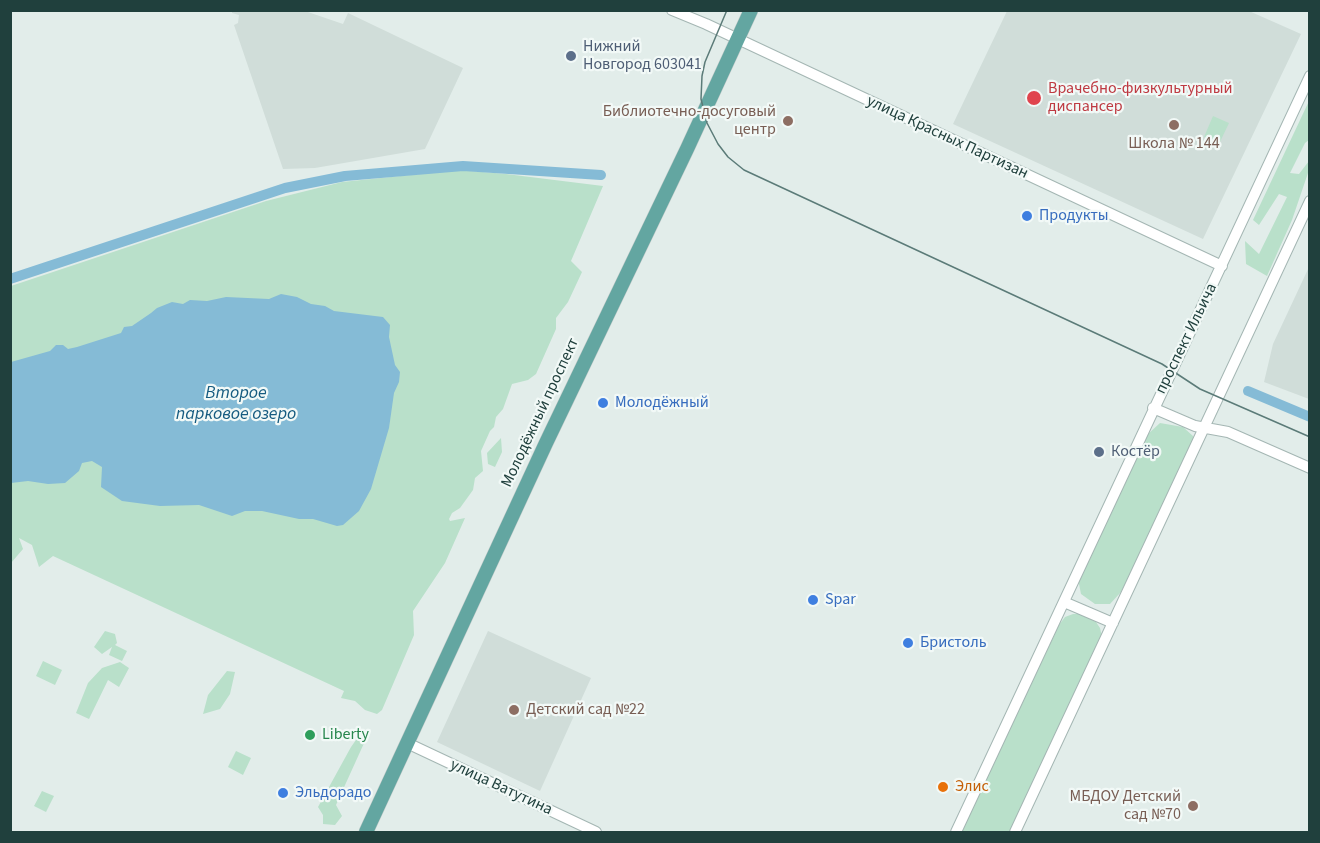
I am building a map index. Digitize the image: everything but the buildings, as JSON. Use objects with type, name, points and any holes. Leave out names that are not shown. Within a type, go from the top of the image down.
[{"type":"main road","name":"Молодёжный проспект","points":[[366,832],[546,443],[752,10]]},
{"type":"street","name":"улица Красных Партизан","points":[[672,10],[1222,266]]},
{"type":"street","name":"проспект Ильича","points":[[956,832],[1310,76]]},
{"type":"street","points":[[1015,832],[1310,201]]},
{"type":"street","points":[[1153,408],[1195,426],[1206,426],[1228,432],[1310,468]]},
{"type":"street","points":[[1064,602],[1113,623]]},
{"type":"street","name":"улица Ватутина","points":[[407,743],[596,832]]},
{"type":"shaded area","points":[[232,10],[305,11],[343,24],[348,13],[463,68],[425,149],[315,168],[283,169],[234,25],[238,23],[239,15],[232,13]]},
{"type":"shaded area","name":"Школа № 144","points":[[1007,11],[1249,11],[1301,34],[1203,239],[953,124]]},
{"type":"shaded area","points":[[1309,267],[1309,399],[1264,382],[1273,344]]},
{"type":"shaded area","name":"Детский сад №22","points":[[488,631],[591,678],[540,791],[437,742]]},
{"type":"green space","points":[[1309,101],[1309,140],[1305,143],[1290,173],[1299,174],[1309,161],[1309,170],[1292,220],[1267,276],[1246,264],[1245,241],[1259,254],[1287,197],[1279,194],[1259,225],[1253,220]]},
{"type":"green space","points":[[1213,116],[1229,123],[1219,144],[1204,137]]},
{"type":"green space","points":[[459,170],[603,186],[571,261],[582,272],[568,302],[556,318],[556,329],[536,374],[528,380],[512,384],[503,409],[496,417],[494,427],[481,451],[483,471],[475,478],[473,490],[449,519],[450,521],[465,518],[445,563],[413,611],[414,635],[382,710],[377,714],[365,710],[355,701],[341,698],[344,691],[53,556],[39,567],[32,545],[19,538],[23,549],[11,563],[11,286],[266,201],[342,182]]},
{"type":"green space","points":[[1160,423],[1183,427],[1193,436],[1194,443],[1121,592],[1110,604],[1095,604],[1081,594],[1078,579],[1148,434]]},
{"type":"green space","points":[[501,438],[502,452],[495,467],[488,464],[487,453]]},
{"type":"green space","points":[[1081,614],[1096,622],[1102,637],[1010,832],[961,832],[1059,625],[1065,617]]},
{"type":"green space","points":[[105,631],[115,634],[117,643],[115,645],[127,651],[122,661],[109,655],[112,647],[102,654],[94,647]]},
{"type":"green space","points":[[43,661],[62,670],[55,685],[36,676]]},
{"type":"green space","points":[[120,662],[129,668],[119,687],[108,680],[89,719],[76,713],[88,683],[102,668]]},
{"type":"green space","points":[[227,671],[235,672],[230,694],[220,709],[203,714],[208,695]]},
{"type":"green space","points":[[361,733],[365,741],[336,805],[342,816],[335,825],[323,824],[323,815],[318,807]]},
{"type":"green space","points":[[236,751],[251,758],[243,775],[228,767]]},
{"type":"green space","points":[[42,791],[54,796],[46,812],[34,806]]},
{"type":"water","name":"Второе парковое озеро","points":[[281,294],[297,297],[334,311],[383,317],[390,325],[389,337],[395,365],[400,372],[394,393],[389,428],[371,489],[359,511],[343,525],[337,526],[313,519],[299,519],[262,511],[245,511],[232,516],[199,505],[160,506],[122,501],[101,487],[102,467],[92,461],[82,463],[79,471],[65,483],[48,484],[28,481],[11,483],[11,362],[50,351],[56,345],[63,345],[68,349],[121,333],[124,327],[132,326],[157,308],[172,302],[183,304],[190,300],[207,301],[226,297],[269,299]]},
{"type":"waterway","points":[[10,279],[285,188],[345,176],[463,166],[601,175]]},
{"type":"waterway","points":[[1248,391],[1310,417]]},
{"type":"tram line","points":[[727,10],[705,62],[701,99],[707,123],[718,144],[728,157],[744,170],[1162,364],[1200,389],[1310,437]]},
{"type":"place","name":"Нижний Новгород 603041","points":[[571,56]]},
{"type":"place","name":"Врачебно-физкультурный диспансер","points":[[1034,98]]},
{"type":"place","name":"Библиотечно-досуговый центр","points":[[788,121]]},
{"type":"place","name":"Школа № 144","points":[[1174,125]]},
{"type":"place","name":"Продукты","points":[[1027,216]]},
{"type":"place","name":"Молодёжный","points":[[603,403]]},
{"type":"place","name":"Костёр","points":[[1099,452]]},
{"type":"place","name":"Spar","points":[[813,600]]},
{"type":"place","name":"Бристоль","points":[[908,643]]},
{"type":"place","name":"Детский сад №22","points":[[514,710]]},
{"type":"place","name":"Liberty","points":[[310,735]]},
{"type":"place","name":"Элис","points":[[943,787]]},
{"type":"place","name":"Эльдорадо","points":[[283,793]]},
{"type":"place","name":"МБДОУ Детский сад №70","points":[[1193,806]]}]
